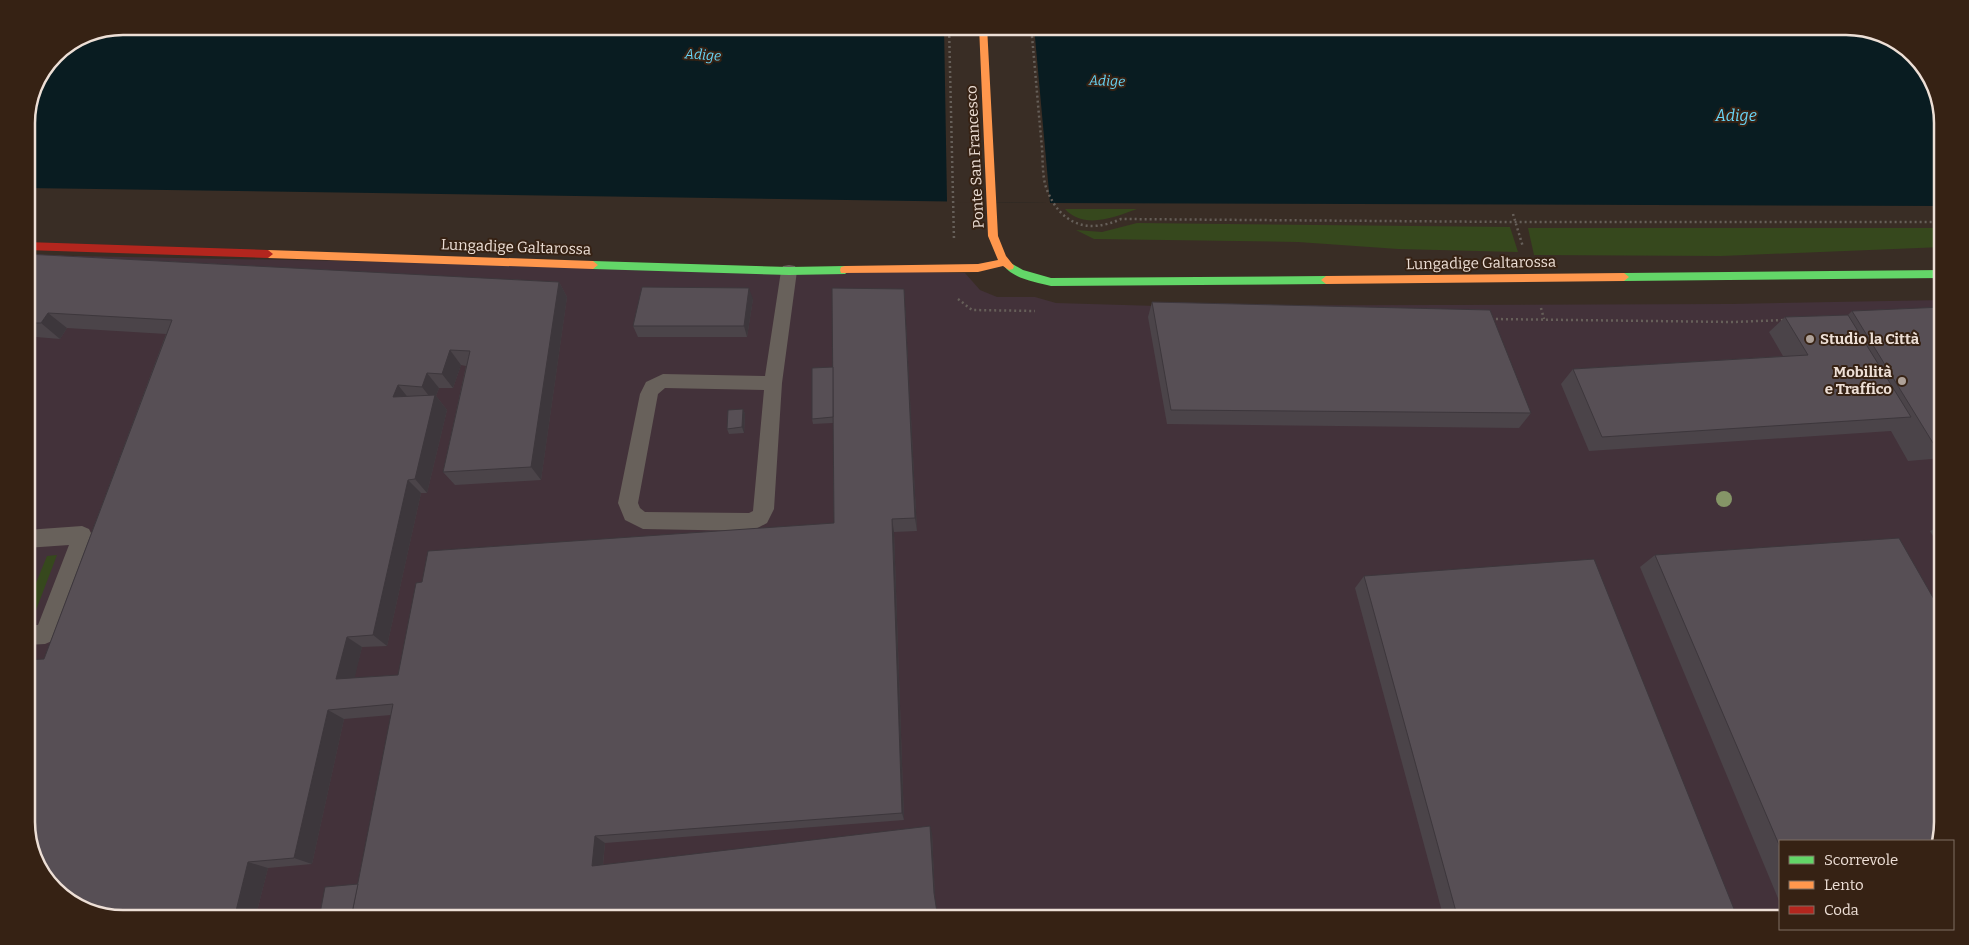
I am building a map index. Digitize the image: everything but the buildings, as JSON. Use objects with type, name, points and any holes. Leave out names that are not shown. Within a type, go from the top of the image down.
[{"type":"main road","name":"Ponte San Francesco","points":[[983,35],[993,236],[1000,257],[1004,262]]},
{"type":"main road","name":"Lungadige Galtarossa","points":[[35,246],[789,270],[978,268],[1004,262],[1021,274],[1051,282],[1105,283],[1934,274]]},
{"type":"lane","points":[[774,383],[663,381],[652,387],[649,394],[628,503],[632,514],[644,520],[752,522],[760,517],[764,508],[774,383],[789,270]]},
{"type":"lane","points":[[35,538],[82,535],[45,634],[35,635]]},
{"type":"path","points":[[949,35],[954,238]]},
{"type":"path","points":[[1031,35],[1046,189],[1056,206],[1070,222],[1098,227],[1120,219],[1515,222],[1934,222]]},
{"type":"path","points":[[952,294],[972,310],[1042,312]]},
{"type":"path","points":[[1482,318],[1733,322],[1790,320]]},
{"type":"shaded area","points":[[35,255],[965,273],[980,290],[997,297],[1035,297],[1056,303],[1158,306],[1731,304],[1934,300],[1934,822],[1932,840],[1779,840],[1779,910],[122,910],[100,907],[84,901],[67,889],[39,849],[35,828]]},
{"type":"green space","points":[[1065,209],[1137,209],[1110,218],[1090,220],[1081,219]]},
{"type":"green space","points":[[1137,223],[1510,227],[1518,252],[1398,249],[1298,242],[1094,239],[1076,230],[1102,232]]},
{"type":"green space","points":[[1528,228],[1934,228],[1934,247],[1721,256],[1534,255]]},
{"type":"green space","points":[[57,555],[35,613],[35,583],[47,556]]},
{"type":"water","name":"Adige","points":[[122,35],[1846,35],[1869,38],[1885,44],[1904,57],[1925,84],[1934,117],[1934,206],[1050,203],[35,188],[35,117],[38,100],[44,84],[53,69],[65,57],[79,47],[94,40]]},
{"type":"pier","points":[[944,35],[1035,35],[1050,203],[947,202]]},
{"type":"traffic: fast","points":[[593,265],[789,271],[845,270]]},
{"type":"traffic: fast","points":[[1009,266],[1020,273],[1051,282],[1326,280]]},
{"type":"traffic: fast","points":[[1624,277],[1934,274]]},
{"type":"traffic: slow","points":[[983,35],[993,236],[1002,258],[1009,266]]},
{"type":"traffic: slow","points":[[268,254],[593,265]]},
{"type":"traffic: slow","points":[[845,270],[978,268],[1004,262]]},
{"type":"traffic: slow","points":[[1326,280],[1624,277]]},
{"type":"traffic: jam","points":[[35,246],[268,254]]},
{"type":"place","name":"Studio la Città","points":[[1810,339]]},
{"type":"place","name":"Mobilità e Traffico","points":[[1902,381]]}]
